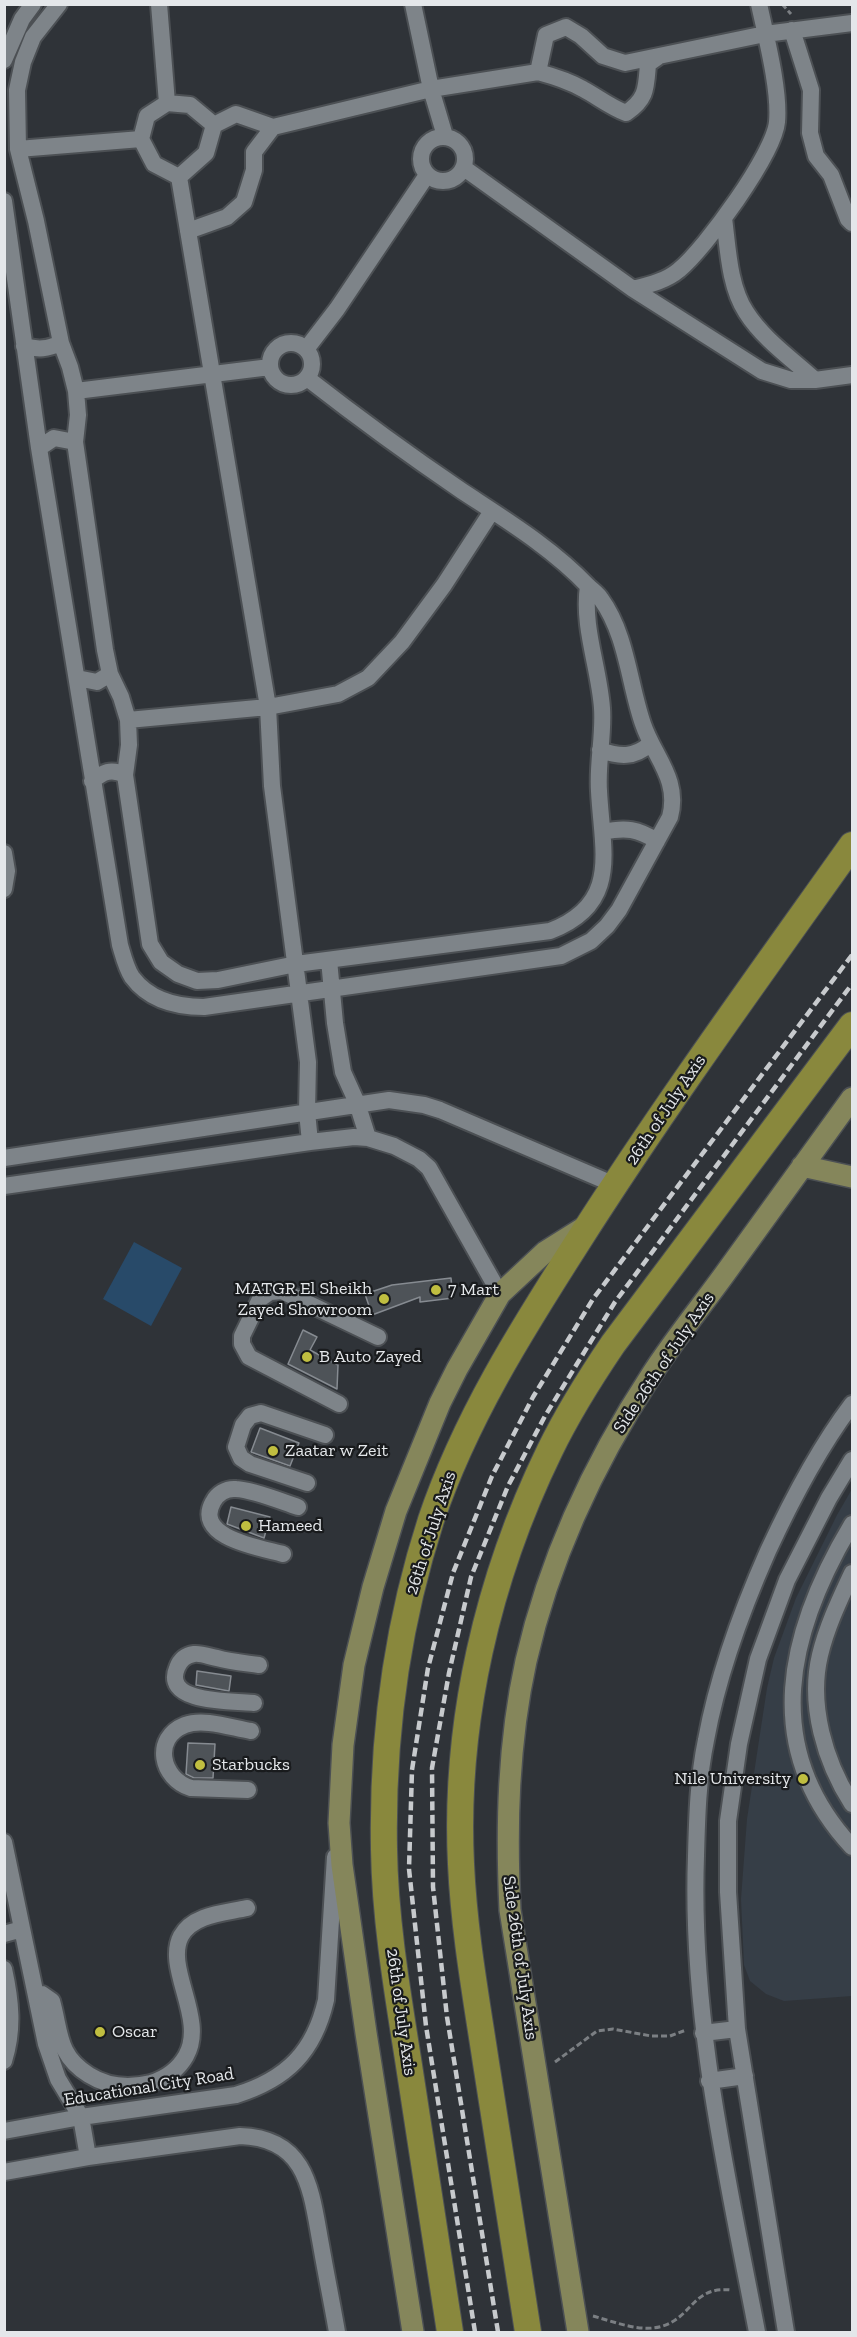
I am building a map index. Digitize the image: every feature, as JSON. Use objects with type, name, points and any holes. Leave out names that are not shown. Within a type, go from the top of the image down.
[{"type":"highway","name":"26th of July Axis","points":[[450,2332],[391,1939],[384,1841],[386,1767],[395,1684],[410,1596],[432,1518],[463,1440],[500,1368],[589,1224],[698,1061],[852,845]]},
{"type":"highway","points":[[528,2332],[472,1974],[460,1862],[460,1801],[465,1740],[474,1680],[487,1620],[504,1562],[525,1504],[550,1449],[580,1395],[625,1327],[852,1025]]},
{"type":"main road","name":"Side 26th of July Axis","points":[[578,2332],[510,1910],[507,1847],[509,1784],[515,1722],[526,1660],[543,1599],[590,1482],[619,1427],[652,1374],[852,1098]]},
{"type":"main road","points":[[802,1166],[852,1177]]},
{"type":"main road","points":[[413,2332],[342,1865],[339,1823],[343,1745],[354,1665],[373,1587],[396,1510],[440,1403],[500,1294],[545,1252],[589,1224]]},
{"type":"street","points":[[4,60],[22,19],[33,4]]},
{"type":"street","points":[[59,4],[33,37],[22,62],[17,99],[18,149],[36,220],[61,343],[76,391],[78,415],[75,442],[89,549],[110,674],[121,697],[128,720],[129,745],[124,775],[150,944],[161,962],[178,974],[197,981],[218,980],[296,964],[550,931],[570,924],[585,911],[595,896],[603,870],[605,852],[599,790],[602,710],[586,617],[588,586]]},
{"type":"street","points":[[159,4],[167,103]]},
{"type":"street","points":[[413,4],[431,89],[445,136]]},
{"type":"street","points":[[633,289],[659,283],[679,270],[724,218],[771,142],[777,124],[777,103],[759,4]]},
{"type":"street","points":[[538,72],[546,35],[566,27],[581,36],[603,56],[625,63],[765,34],[852,23]]},
{"type":"street","points":[[792,30],[811,90],[810,133],[816,156],[831,175],[848,219],[852,223]]},
{"type":"street","points":[[179,177],[206,153],[214,125],[236,114],[273,127],[431,89],[538,72],[583,89],[626,113],[646,93],[648,64],[658,57]]},
{"type":"street","points":[[179,177],[154,164],[141,139],[147,116],[167,103],[190,105],[214,125]]},
{"type":"street","points":[[188,231],[227,217],[244,202],[254,170],[254,152],[273,127]]},
{"type":"street","points":[[445,136],[455,140],[462,147],[466,158],[464,168],[457,176],[447,181],[436,180],[427,175],[422,165],[421,154],[434,138],[445,136]]},
{"type":"street","points":[[18,149],[141,139]]},
{"type":"street","points":[[464,168],[633,289],[762,371],[791,380],[815,380],[852,375]]},
{"type":"street","points":[[307,348],[337,309],[427,175]]},
{"type":"street","points":[[179,177],[268,707],[272,786],[308,1062],[307,1112],[310,1142]]},
{"type":"street","points":[[4,201],[39,448],[120,945],[130,975],[146,992],[167,1003],[184,1007],[204,1007],[561,956],[591,941],[619,910],[670,817],[674,802],[673,789],[666,769],[651,744],[640,715],[618,636],[601,598],[561,559],[307,378]]},
{"type":"street","points":[[724,218],[735,286],[746,312],[766,336],[815,380]]},
{"type":"street","points":[[295,342],[307,348],[312,358],[312,369],[307,378],[297,384],[285,384],[275,377],[270,367],[272,353],[282,344],[295,342]]},
{"type":"street","points":[[24,346],[48,349],[61,343]]},
{"type":"street","points":[[76,391],[270,367]]},
{"type":"street","points":[[39,448],[54,438],[75,442]]},
{"type":"street","points":[[128,720],[268,707],[338,694],[368,678],[409,633],[444,585],[492,511]]},
{"type":"street","points":[[76,678],[97,682],[110,674]]},
{"type":"street","points":[[600,750],[628,756],[640,753],[651,744]]},
{"type":"street","points":[[92,781],[110,771],[124,775]]},
{"type":"street","points":[[603,832],[628,828],[641,831],[657,841]]},
{"type":"street","points":[[4,853],[7,871],[4,889]]},
{"type":"street","points":[[329,960],[343,1072],[368,1138]]},
{"type":"street","points":[[4,1158],[389,1100],[424,1105],[615,1185]]},
{"type":"street","points":[[4,1186],[310,1142],[354,1137],[368,1138],[394,1146],[419,1159],[429,1168],[500,1294]]},
{"type":"street","points":[[339,1404],[249,1357],[242,1344],[242,1336],[260,1299],[270,1292],[282,1291],[378,1336]]},
{"type":"street","points":[[757,2332],[709,2081],[703,2029],[694,1902],[697,1820],[705,1741],[728,1651],[755,1580],[794,1495],[836,1425],[852,1404]]},
{"type":"street","points":[[307,1484],[250,1464],[241,1458],[236,1447],[243,1425],[250,1416],[261,1413],[325,1436]]},
{"type":"street","points":[[786,2332],[737,2029],[728,1892],[728,1821],[739,1744],[758,1659],[787,1580],[829,1498],[852,1460]]},
{"type":"street","points":[[284,1554],[221,1535],[211,1522],[211,1506],[220,1493],[236,1489],[298,1507]]},
{"type":"street","points":[[852,1524],[816,1595],[801,1633],[792,1695],[796,1746],[816,1799],[833,1826],[852,1847]]},
{"type":"street","points":[[852,1573],[837,1605],[820,1655],[816,1686],[818,1718],[828,1756],[852,1804]]},
{"type":"street","points":[[254,1702],[192,1696],[177,1685],[175,1673],[185,1657],[197,1654],[259,1665]]},
{"type":"street","points":[[248,1790],[183,1786],[171,1777],[164,1762],[164,1754],[165,1746],[173,1733],[186,1725],[202,1723],[251,1731]]},
{"type":"street","name":"Educational City Road","points":[[4,2131],[81,2117],[236,2095],[258,2088],[278,2077],[296,2061],[310,2043],[321,2023],[326,2000],[339,1823]]},
{"type":"street","points":[[4,1842],[51,2062],[66,2095],[81,2117],[88,2157]]},
{"type":"street","points":[[36,1995],[47,1996],[52,2001],[61,2043],[72,2061],[81,2070],[99,2080],[117,2085],[131,2086],[160,2080],[172,2074],[182,2064],[193,2038],[177,1950],[182,1934],[194,1922],[247,1908]]},
{"type":"street","points":[[4,1934],[22,1929]]},
{"type":"street","points":[[4,1969],[10,1999],[12,2030],[4,2061]]},
{"type":"street","points":[[703,2029],[737,2029]]},
{"type":"street","points":[[709,2081],[746,2076]]},
{"type":"street","points":[[4,2172],[88,2157],[240,2136],[260,2138],[278,2145],[298,2163],[310,2187],[337,2332]]},
{"type":"path","points":[[536,2075],[597,2031],[613,2029],[651,2036],[670,2036],[703,2029]]},
{"type":"path","points":[[574,2310],[643,2328],[663,2326],[682,2315],[701,2295],[722,2289],[749,2292]]},
{"type":"shaded area","points":[[134,1242],[182,1268],[151,1326],[103,1299]]},
{"type":"shaded area","name":"Nile University","points":[[852,1489],[852,1996],[784,2001],[766,1994],[750,1981],[744,1965],[741,1899],[747,1819],[767,1688],[774,1658],[796,1598]]},
{"type":"building","points":[[451,1278],[453,1298],[420,1302],[420,1297],[372,1315],[365,1294],[392,1285]]},
{"type":"building","name":"B Auto Zayed","points":[[303,1330],[317,1337],[310,1350],[338,1365],[337,1389],[288,1364]]},
{"type":"building","name":"Zaatar w Zeit","points":[[260,1428],[299,1443],[290,1466],[251,1452]]},
{"type":"building","name":"Hameed","points":[[231,1507],[270,1517],[264,1538],[227,1524]]},
{"type":"building","points":[[197,1671],[231,1676],[229,1691],[196,1685]]},
{"type":"building","name":"Starbucks","points":[[188,1743],[215,1744],[213,1778],[194,1778],[186,1774]]},
{"type":"railway","points":[[475,2332],[426,2026],[409,1869],[412,1770],[428,1668],[453,1573],[492,1476],[533,1397],[593,1299],[852,955]]},
{"type":"railway","points":[[498,2332],[447,2017],[433,1887],[432,1768],[449,1673],[471,1577],[508,1486],[545,1416],[615,1302],[852,984]]},
{"type":"place","name":"7 Mart","points":[[436,1290]]},
{"type":"place","name":"MATGR El Sheikh Zayed Showroom","points":[[384,1299]]},
{"type":"place","name":"B Auto Zayed","points":[[307,1357]]},
{"type":"place","name":"Zaatar w Zeit","points":[[273,1451]]},
{"type":"place","name":"Hameed","points":[[246,1526]]},
{"type":"place","name":"Starbucks","points":[[200,1765]]},
{"type":"place","name":"Nile University","points":[[803,1779]]},
{"type":"place","name":"Oscar","points":[[100,2032]]}]
